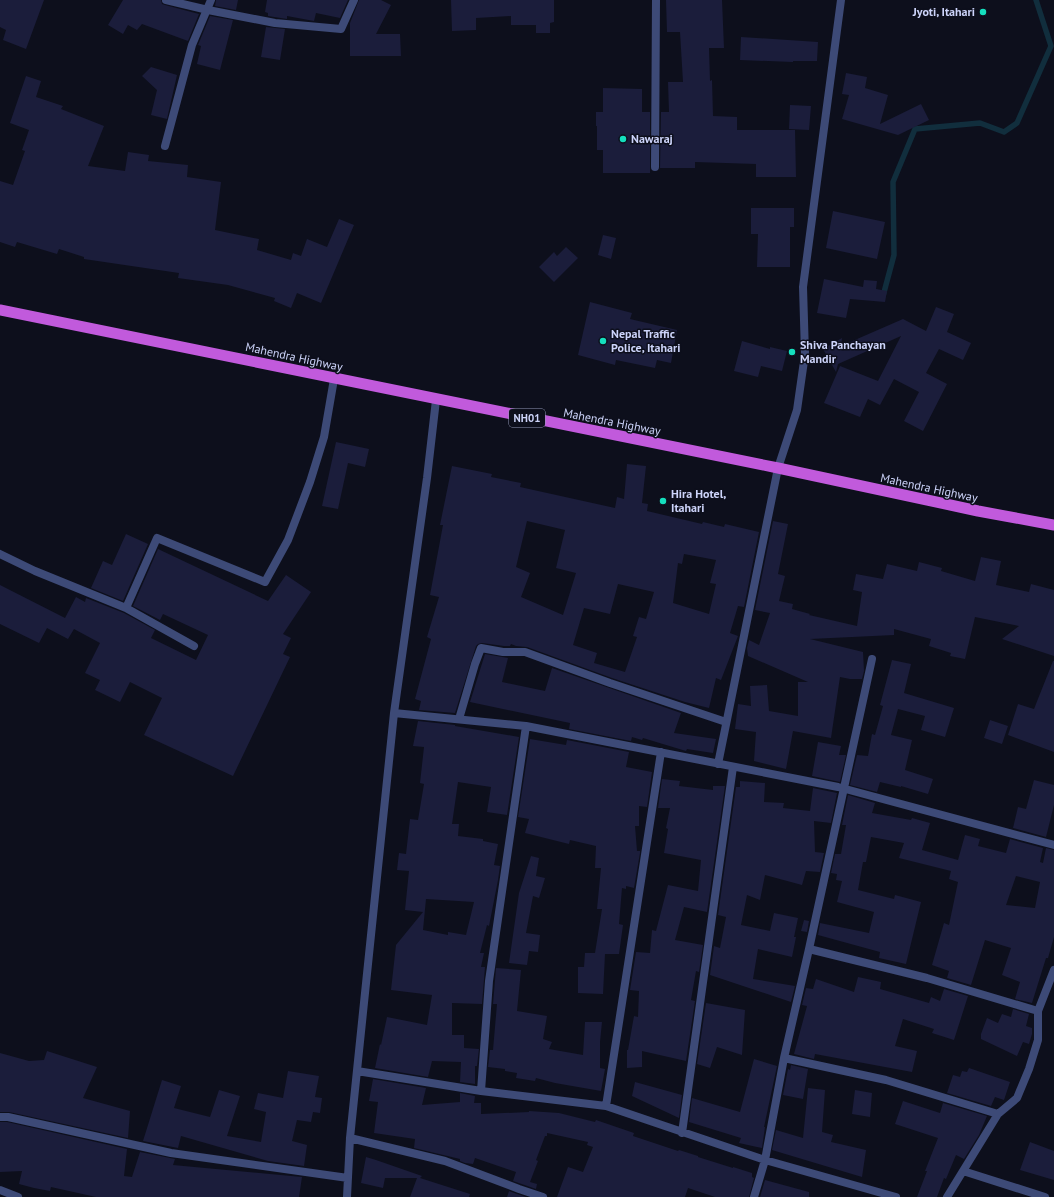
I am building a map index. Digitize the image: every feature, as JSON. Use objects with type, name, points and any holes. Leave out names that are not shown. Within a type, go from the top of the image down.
[{"type":"highway","name":"Mahendra Highway","points":[[0,310],[436,400],[778,468],[978,512],[1054,525]]},
{"type":"street","points":[[166,0],[208,10],[276,22],[341,29],[354,0]]},
{"type":"street","points":[[165,146],[192,45],[211,0]]},
{"type":"street","points":[[655,167],[656,0]]},
{"type":"street","points":[[718,764],[778,468],[797,410],[805,354],[803,287],[841,0]]},
{"type":"street","points":[[126,608],[157,538],[265,582],[288,540],[310,482],[324,437],[334,379]]},
{"type":"street","points":[[348,1197],[350,1138],[394,713],[427,478],[436,400]]},
{"type":"street","points":[[0,554],[35,571],[126,608],[194,646]]},
{"type":"street","points":[[459,719],[481,648],[503,652],[525,652],[610,683],[726,722]]},
{"type":"street","points":[[754,1197],[765,1160],[784,1058],[872,659]]},
{"type":"street","points":[[394,713],[526,726],[844,788],[1054,845]]},
{"type":"street","points":[[480,1091],[489,981],[526,726]]},
{"type":"street","points":[[606,1106],[661,752]]},
{"type":"street","points":[[682,1133],[733,766]]},
{"type":"street","points":[[809,949],[927,978],[1038,1011]]},
{"type":"street","points":[[947,1197],[998,1114],[1017,1098],[1029,1069],[1038,1040],[1038,1011],[1054,970]]},
{"type":"street","points":[[784,1058],[886,1080],[998,1114]]},
{"type":"street","points":[[357,1071],[480,1091],[606,1106],[765,1160],[896,1197]]},
{"type":"street","points":[[0,1117],[8,1117],[172,1153],[348,1178]]},
{"type":"street","points":[[350,1138],[445,1161],[519,1193],[543,1197]]},
{"type":"street","points":[[963,1170],[1045,1197]]},
{"type":"street","points":[[0,1190],[18,1197]]},
{"type":"building","points":[[0,0],[44,0],[26,49],[3,40],[6,30],[0,27]]},
{"type":"building","points":[[123,0],[161,0],[162,4],[199,14],[188,41],[142,24],[137,30],[128,25],[123,34],[108,25]]},
{"type":"building","points":[[216,0],[238,0],[236,10],[215,6]]},
{"type":"building","points":[[267,0],[348,0],[340,18],[316,13],[314,21],[287,16],[287,19],[268,16],[268,13],[265,12]]},
{"type":"building","points":[[359,0],[381,0],[391,5],[376,34],[400,34],[401,56],[350,56],[350,23]]},
{"type":"building","points":[[451,0],[554,0],[554,22],[550,23],[550,33],[536,33],[536,25],[511,25],[511,16],[476,18],[476,30],[452,31]]},
{"type":"building","points":[[666,0],[722,0],[724,48],[709,48],[713,116],[737,117],[737,130],[795,130],[796,177],[756,177],[756,164],[695,162],[695,168],[660,168],[661,112],[669,112],[668,82],[683,82],[680,32],[667,32]]},
{"type":"building","points":[[210,16],[233,20],[220,70],[197,64],[201,46],[198,45]]},
{"type":"building","points":[[266,27],[285,29],[280,60],[261,57]]},
{"type":"building","points":[[741,37],[818,42],[817,61],[793,62],[740,60]]},
{"type":"building","points":[[151,67],[177,75],[167,119],[151,115],[157,90],[142,76]]},
{"type":"building","points":[[846,73],[867,77],[865,88],[888,95],[880,124],[921,104],[929,120],[898,135],[842,119],[849,95],[842,94]]},
{"type":"building","points":[[26,76],[41,81],[36,97],[63,106],[61,109],[104,126],[88,166],[125,171],[128,152],[149,155],[148,161],[188,165],[187,177],[221,182],[215,230],[259,239],[257,250],[291,260],[293,253],[301,256],[307,239],[327,247],[339,219],[354,225],[321,303],[297,293],[291,308],[274,301],[275,298],[228,285],[178,278],[179,273],[84,259],[84,257],[59,249],[57,254],[17,242],[15,247],[0,242],[0,181],[13,185],[25,151],[22,150],[29,130],[10,123]]},
{"type":"building","points":[[603,88],[642,89],[642,112],[650,112],[650,173],[603,173],[603,150],[597,150],[596,112],[603,112]]},
{"type":"building","points":[[790,105],[811,106],[809,130],[789,129]]},
{"type":"building","points":[[751,208],[794,208],[794,227],[790,227],[790,267],[757,267],[758,234],[751,234]]},
{"type":"building","points":[[833,211],[885,222],[877,259],[826,248]]},
{"type":"building","points":[[603,235],[616,238],[611,259],[598,255]]},
{"type":"building","points":[[566,247],[578,258],[554,282],[539,267],[554,252],[557,256]]},
{"type":"building","points":[[824,279],[863,287],[864,280],[877,281],[876,289],[887,291],[885,302],[850,299],[846,318],[817,313]]},
{"type":"building","points":[[590,302],[632,313],[630,319],[677,330],[671,363],[657,360],[655,368],[616,360],[615,365],[578,355]]},
{"type":"building","points":[[936,307],[954,314],[947,332],[971,343],[963,360],[939,349],[926,373],[947,384],[923,431],[904,421],[919,392],[894,379],[880,405],[868,399],[860,417],[824,403],[840,366],[878,381],[901,336],[838,364],[836,372],[823,349],[842,338],[841,346],[903,319],[926,331]]},
{"type":"building","points":[[742,341],[770,349],[770,347],[787,351],[782,371],[761,366],[758,377],[734,371]]},
{"type":"building","points":[[336,442],[369,449],[365,467],[348,463],[338,509],[322,506]]},
{"type":"building","points":[[627,464],[646,466],[642,503],[648,504],[647,511],[702,524],[703,522],[724,527],[725,524],[759,532],[744,607],[738,606],[730,633],[738,636],[721,680],[716,678],[709,708],[685,702],[612,678],[527,647],[511,644],[510,646],[504,646],[482,643],[476,646],[455,713],[419,710],[421,701],[415,699],[431,639],[427,637],[439,597],[430,595],[443,525],[440,525],[452,466],[492,474],[491,477],[521,483],[520,487],[615,508],[617,497],[624,499]],"holes":[[[527,521],[565,530],[556,568],[576,573],[563,615],[521,597],[530,573],[516,567]],[[684,554],[716,560],[710,583],[716,584],[709,614],[673,603],[678,563],[682,564]],[[618,584],[654,592],[646,619],[639,617],[633,636],[637,637],[625,672],[594,663],[597,653],[573,645],[584,608],[610,614]]]},
{"type":"building","points":[[773,521],[788,524],[778,574],[785,576],[779,601],[793,604],[792,609],[810,614],[809,615],[857,626],[862,592],[853,590],[856,574],[883,579],[887,564],[917,571],[919,562],[942,568],[941,571],[975,581],[981,557],[1001,561],[996,585],[1029,592],[1031,584],[1054,590],[1054,656],[1002,639],[1019,626],[975,617],[965,659],[950,656],[951,653],[929,646],[931,639],[894,629],[894,635],[810,639],[863,652],[864,671],[862,679],[840,677],[831,738],[793,731],[786,769],[754,761],[756,732],[735,729],[738,704],[751,706],[750,686],[767,685],[769,711],[798,716],[798,682],[808,682],[748,656],[747,648],[749,640],[759,645],[770,613],[755,610]]},
{"type":"building","points":[[126,534],[148,544],[123,601],[91,588],[103,561],[112,565]]},
{"type":"building","points":[[158,549],[268,601],[286,575],[311,592],[283,634],[291,638],[283,654],[290,657],[233,776],[144,735],[162,698],[130,682],[120,702],[95,690],[100,680],[85,673],[100,643],[74,629],[68,639],[47,628],[39,643],[0,624],[0,585],[65,618],[76,597],[85,602],[86,598],[124,613],[155,630],[151,638],[196,660],[208,635],[163,614],[160,620],[133,606]]},
{"type":"building","points":[[485,654],[508,658],[502,682],[545,691],[552,668],[681,713],[674,733],[716,739],[713,753],[687,749],[686,751],[643,738],[642,740],[632,737],[631,741],[569,729],[570,723],[470,702]]},
{"type":"building","points":[[892,660],[911,664],[904,693],[954,708],[945,737],[921,730],[925,716],[898,709],[891,735],[912,740],[905,770],[933,779],[928,794],[901,786],[880,782],[877,792],[850,785],[857,755],[868,756],[872,734],[875,735],[883,706],[880,705]]},
{"type":"building","points":[[1053,661],[1054,752],[1008,735],[1018,704],[1034,709]]},
{"type":"building","points":[[990,720],[1008,726],[1002,744],[984,738]]},
{"type":"building","points":[[418,721],[455,725],[519,737],[507,815],[487,812],[491,787],[458,782],[452,824],[459,824],[458,836],[483,839],[483,841],[498,844],[494,865],[500,866],[489,926],[487,925],[480,953],[484,953],[481,967],[485,967],[482,1004],[452,1003],[452,1035],[464,1035],[464,1048],[479,1049],[477,1066],[475,1066],[475,1084],[460,1082],[461,1062],[432,1061],[428,1077],[375,1068],[387,1017],[427,1025],[432,995],[391,990],[396,945],[423,912],[405,910],[409,871],[397,870],[399,853],[406,854],[410,819],[418,820],[424,784],[420,783],[424,747],[413,746]],"holes":[[[426,899],[474,902],[466,935],[448,932],[448,935],[423,930]]]},
{"type":"building","points":[[530,739],[566,745],[567,740],[629,752],[626,767],[652,772],[647,807],[639,806],[639,826],[635,826],[637,851],[640,851],[640,853],[634,888],[626,886],[626,889],[622,888],[619,924],[623,925],[619,954],[605,954],[603,994],[578,993],[578,967],[584,967],[585,953],[595,953],[602,909],[597,909],[601,868],[595,868],[596,846],[570,840],[569,844],[525,833],[529,819],[518,817]]},
{"type":"building","points":[[818,742],[841,746],[839,755],[846,755],[840,782],[812,776]]},
{"type":"building","points":[[662,779],[680,781],[679,786],[713,790],[713,786],[725,786],[707,912],[684,907],[675,940],[703,945],[699,972],[696,971],[691,1000],[695,1001],[686,1061],[642,1051],[642,1067],[627,1068],[627,1050],[634,1016],[638,1017],[639,991],[630,990],[636,952],[650,953],[652,930],[656,931],[668,885],[698,891],[701,860],[664,853],[668,829],[666,828],[670,808],[658,808]]},
{"type":"building","points":[[1034,780],[1054,785],[1054,805],[1046,837],[1013,828],[1018,807],[1026,809]]},
{"type":"building","points":[[740,781],[765,783],[764,802],[784,803],[783,808],[810,811],[813,788],[837,793],[831,823],[814,821],[815,852],[824,853],[820,872],[806,871],[802,885],[765,875],[760,900],[747,895],[741,925],[770,931],[774,913],[798,918],[792,957],[758,949],[753,979],[795,986],[791,1002],[710,975],[714,946],[720,948],[726,917],[718,915],[736,787],[740,787]]},
{"type":"building","points":[[848,795],[875,803],[872,813],[911,820],[912,818],[930,823],[922,850],[958,860],[965,835],[980,839],[978,846],[1006,853],[1010,839],[1043,848],[1040,862],[1043,863],[1046,848],[1054,850],[1054,937],[1032,1003],[1015,999],[1020,982],[1002,975],[1011,948],[985,940],[971,985],[947,978],[949,971],[932,965],[944,923],[949,925],[958,882],[949,879],[951,871],[899,858],[904,843],[871,837],[866,862],[863,862],[858,890],[894,899],[895,895],[921,902],[906,964],[879,958],[880,952],[818,935],[820,923],[869,933],[874,912],[837,902],[842,881],[836,880],[837,874],[831,873],[835,854],[841,854],[846,825],[842,825]],"holes":[[[1016,876],[1040,882],[1035,908],[1006,905]]]},
{"type":"building","points":[[531,856],[539,858],[536,876],[545,878],[539,898],[533,896],[526,933],[540,935],[538,952],[529,951],[527,965],[509,963],[519,893]]},
{"type":"building","points":[[804,920],[809,921],[807,932],[801,931]]},
{"type":"building","points":[[496,968],[521,970],[517,1011],[547,1016],[543,1039],[552,1042],[549,1049],[583,1055],[585,1022],[602,1022],[600,1068],[605,1069],[601,1091],[536,1078],[535,1081],[516,1078],[517,1073],[505,1071],[505,1069],[488,1067],[490,1050],[493,1050],[497,1004],[493,1004]]},
{"type":"building","points":[[858,977],[881,982],[880,989],[929,1003],[931,997],[940,1001],[944,989],[968,996],[954,1040],[932,1033],[934,1029],[903,1019],[895,1046],[917,1051],[912,1072],[815,1054],[814,1059],[794,1054],[807,1006],[802,1005],[806,988],[813,989],[816,979],[854,992]]},
{"type":"building","points":[[706,1003],[745,1010],[742,1055],[717,1047],[710,1068],[697,1064]]},
{"type":"building","points":[[1013,1009],[1029,1014],[1026,1026],[1032,1028],[1029,1044],[1023,1042],[1017,1056],[981,1039],[981,1034],[987,1018],[998,1023],[1002,1014],[1011,1017]]},
{"type":"building","points":[[47,1051],[97,1067],[83,1098],[130,1111],[128,1138],[9,1112],[0,1112],[0,1053],[29,1061],[44,1060]]},
{"type":"building","points":[[754,1059],[777,1066],[764,1127],[762,1148],[739,1143],[741,1138],[689,1122],[692,1098],[740,1112]]},
{"type":"building","points":[[791,1065],[808,1069],[803,1099],[783,1095],[788,1069],[790,1070]]},
{"type":"building","points":[[969,1068],[1010,1082],[1004,1100],[995,1097],[991,1106],[947,1093],[953,1075],[960,1077],[962,1071],[967,1072]]},
{"type":"building","points":[[288,1071],[319,1076],[315,1097],[322,1098],[320,1113],[313,1112],[311,1122],[297,1120],[292,1141],[307,1145],[304,1166],[268,1161],[181,1136],[178,1148],[143,1141],[162,1080],[181,1086],[174,1108],[210,1117],[219,1090],[240,1096],[227,1136],[261,1142],[266,1112],[254,1109],[258,1093],[283,1098]]},
{"type":"building","points":[[373,1079],[426,1088],[422,1105],[460,1102],[460,1093],[475,1096],[474,1103],[481,1103],[481,1114],[529,1111],[559,1113],[595,1122],[596,1120],[634,1133],[633,1136],[752,1173],[752,1177],[754,1178],[749,1197],[715,1197],[688,1188],[685,1197],[557,1197],[568,1167],[583,1172],[593,1147],[587,1145],[588,1142],[547,1133],[536,1160],[538,1161],[530,1182],[537,1184],[536,1189],[513,1181],[516,1172],[475,1158],[473,1164],[465,1163],[460,1161],[460,1159],[414,1148],[415,1139],[374,1133],[378,1102],[369,1101]]},
{"type":"building","points":[[635,1082],[682,1095],[679,1118],[632,1096]]},
{"type":"building","points":[[808,1088],[825,1090],[822,1132],[833,1135],[831,1142],[866,1150],[862,1177],[772,1150],[776,1130],[803,1138]]},
{"type":"building","points":[[855,1090],[872,1093],[870,1117],[852,1114]]},
{"type":"building","points":[[903,1101],[940,1113],[943,1103],[987,1116],[979,1135],[964,1159],[956,1155],[946,1179],[944,1178],[937,1197],[917,1197],[938,1138],[895,1124]]},
{"type":"building","points":[[0,1122],[7,1122],[127,1149],[124,1176],[132,1177],[140,1152],[175,1159],[173,1165],[302,1177],[299,1197],[96,1197],[51,1187],[50,1191],[34,1188],[19,1184],[22,1171],[0,1172]]},
{"type":"building","points":[[1030,1142],[1054,1151],[1054,1180],[1020,1170]]},
{"type":"building","points":[[366,1157],[422,1176],[420,1178],[470,1194],[469,1197],[410,1197],[417,1178],[385,1178],[383,1188],[361,1183]]},
{"type":"building","points":[[765,1180],[809,1192],[809,1197],[760,1197]]},
{"type":"building","points":[[509,1191],[517,1194],[526,1197],[507,1197]]},
{"type":"waterway","points":[[883,296],[894,255],[893,182],[915,129],[980,123],[1004,132],[1017,123],[1051,46],[1036,0]]},
{"type":"place","name":"Jyoti, Itahari","points":[[983,12]]},
{"type":"place","name":"Nawaraj","points":[[623,139]]},
{"type":"place","name":"Nepal Traffic Police, Itahari","points":[[603,341]]},
{"type":"place","name":"Shiva Panchayan Mandir","points":[[792,352]]},
{"type":"place","name":"Hira Hotel, Itahari","points":[[663,501]]}]
